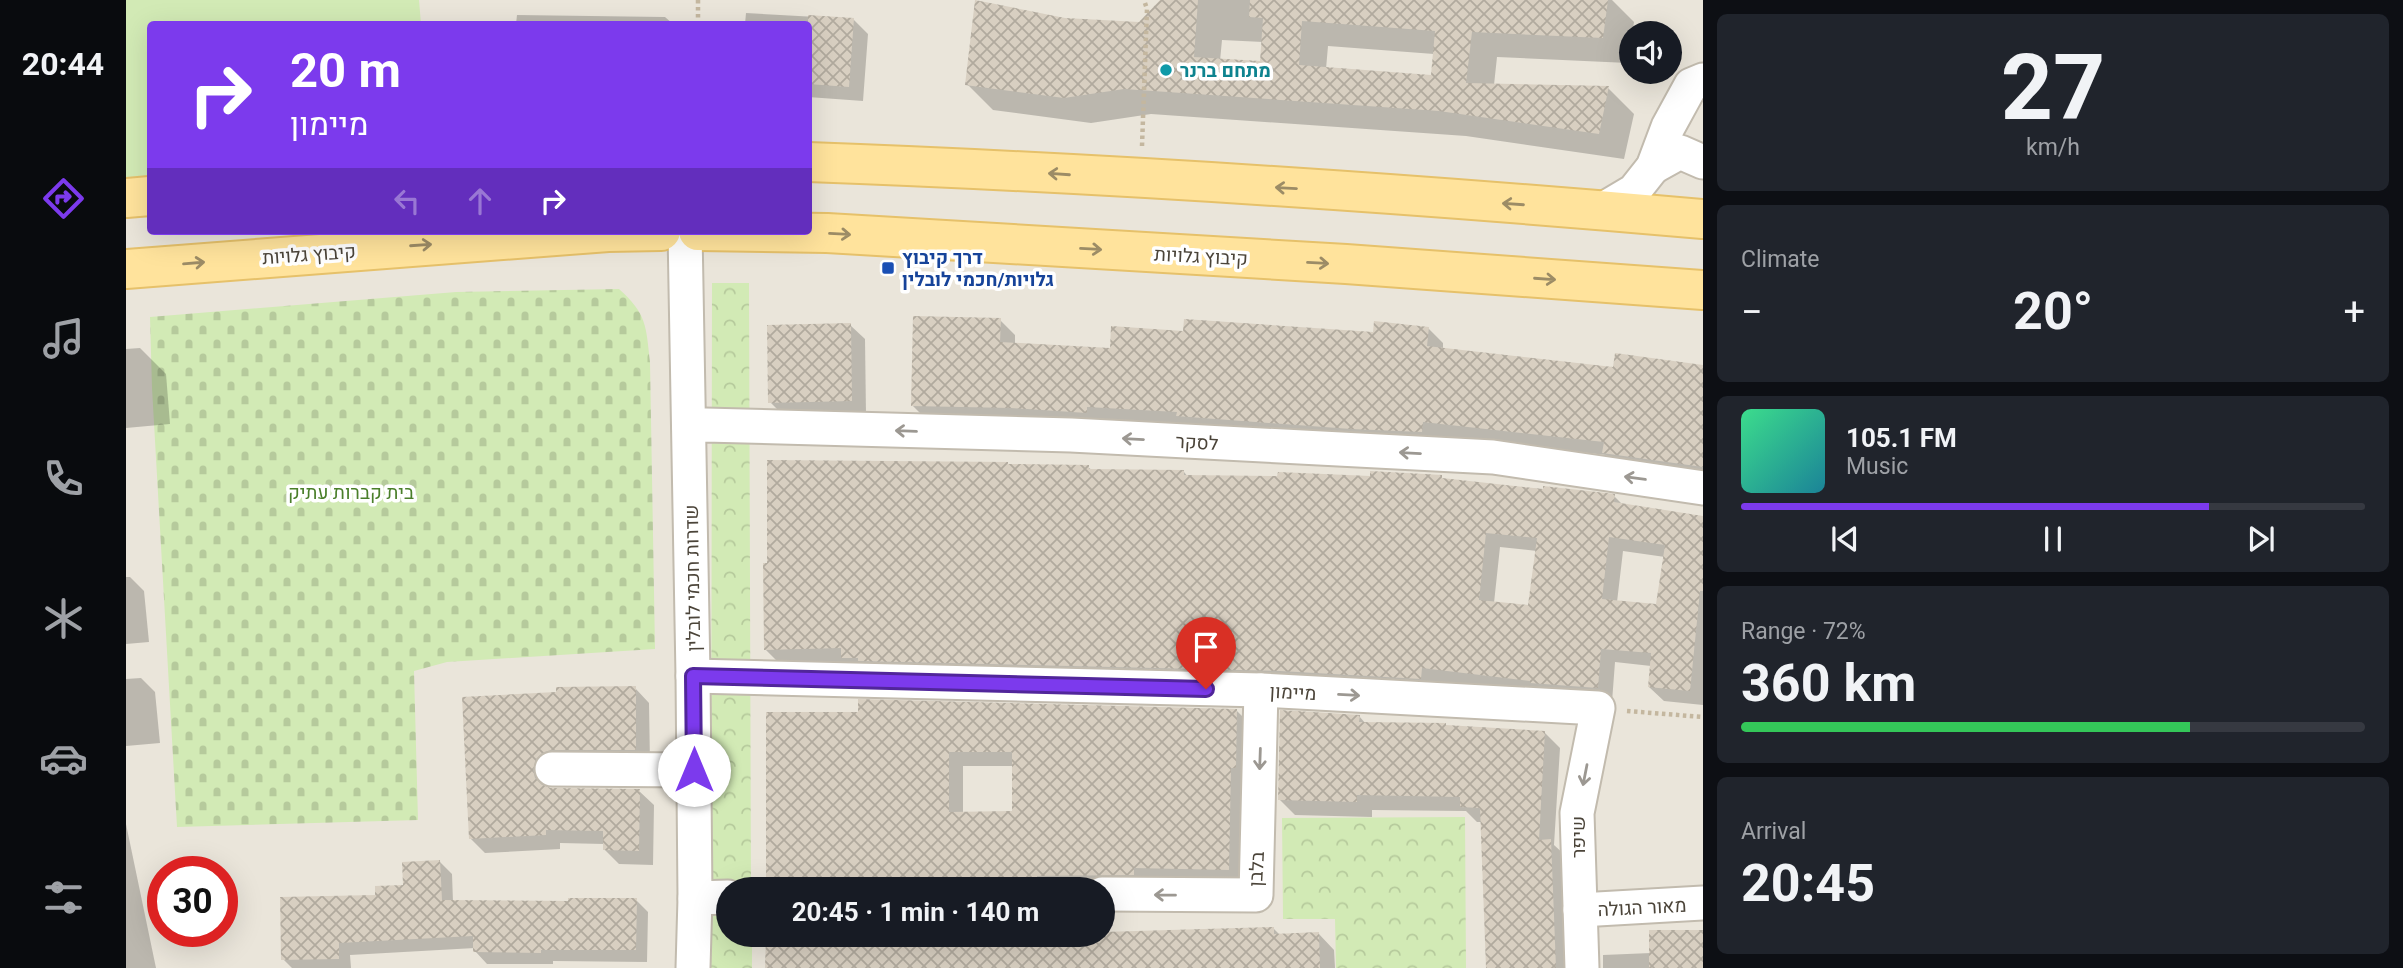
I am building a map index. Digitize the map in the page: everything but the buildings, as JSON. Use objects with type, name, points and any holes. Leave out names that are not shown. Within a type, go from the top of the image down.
[{"type":"main road","points":[[812,162],[1141,179],[1703,219]]},
{"type":"main road","points":[[126,198],[147,196]]},
{"type":"main road","name":"קיבוץ גלויות","points":[[812,233],[1346,264],[1703,290]]},
{"type":"main road","name":"קיבוץ גלויות","points":[[126,269],[569,235]]},
{"type":"street","points":[[1602,210],[1634,191],[1653,167],[1668,127],[1691,85],[1703,80]]},
{"type":"street","points":[[1653,167],[1680,152],[1703,162]]},
{"type":"street","name":"שדרות חכמי לובלין","points":[[685,235],[693,676],[693,968]]},
{"type":"street","name":"לסקר","points":[[689,427],[705,425],[1057,435],[1493,457],[1703,488]]},
{"type":"street","name":"מיימון","points":[[693,676],[1261,690],[1598,708]]},
{"type":"street","name":"בלבן","points":[[1115,894],[1256,895],[1261,690]]},
{"type":"street","name":"שיפר","points":[[1582,968],[1577,813],[1598,708]]},
{"type":"street","points":[[552,769],[694,770]]},
{"type":"street","points":[[695,898],[716,897]]},
{"type":"street","name":"מאור הגולה","points":[[1580,910],[1703,903]]},
{"type":"path","points":[[698,0],[698,21]]},
{"type":"path","points":[[1141,179],[1147,9],[1144,0]]},
{"type":"path","points":[[1598,708],[1703,717]]},
{"type":"shaded area","points":[[126,0],[1703,0],[1703,968],[126,968]]},
{"type":"green space","points":[[126,0],[419,0],[421,21],[147,21],[147,177],[126,179]]},
{"type":"green space","points":[[712,283],[749,283],[751,877],[716,877],[716,947],[752,947],[752,968],[711,968]]},
{"type":"green space","name":"בית קברות עתיק","points":[[619,289],[635,306],[644,321],[650,362],[655,649],[447,662],[414,671],[418,820],[177,827],[150,317],[456,292]]},
{"type":"green space","points":[[1465,817],[1466,968],[1336,968],[1335,919],[1283,919],[1282,818]]},
{"type":"place","name":"מתחם ברנר","points":[[1166,70]]},
{"type":"place","name":"דרך קיבוץ גלויות/חכמי לובלין","points":[[888,268]]},
{"type":"route","points":[[694,770],[693,676],[1206,689]]}]
